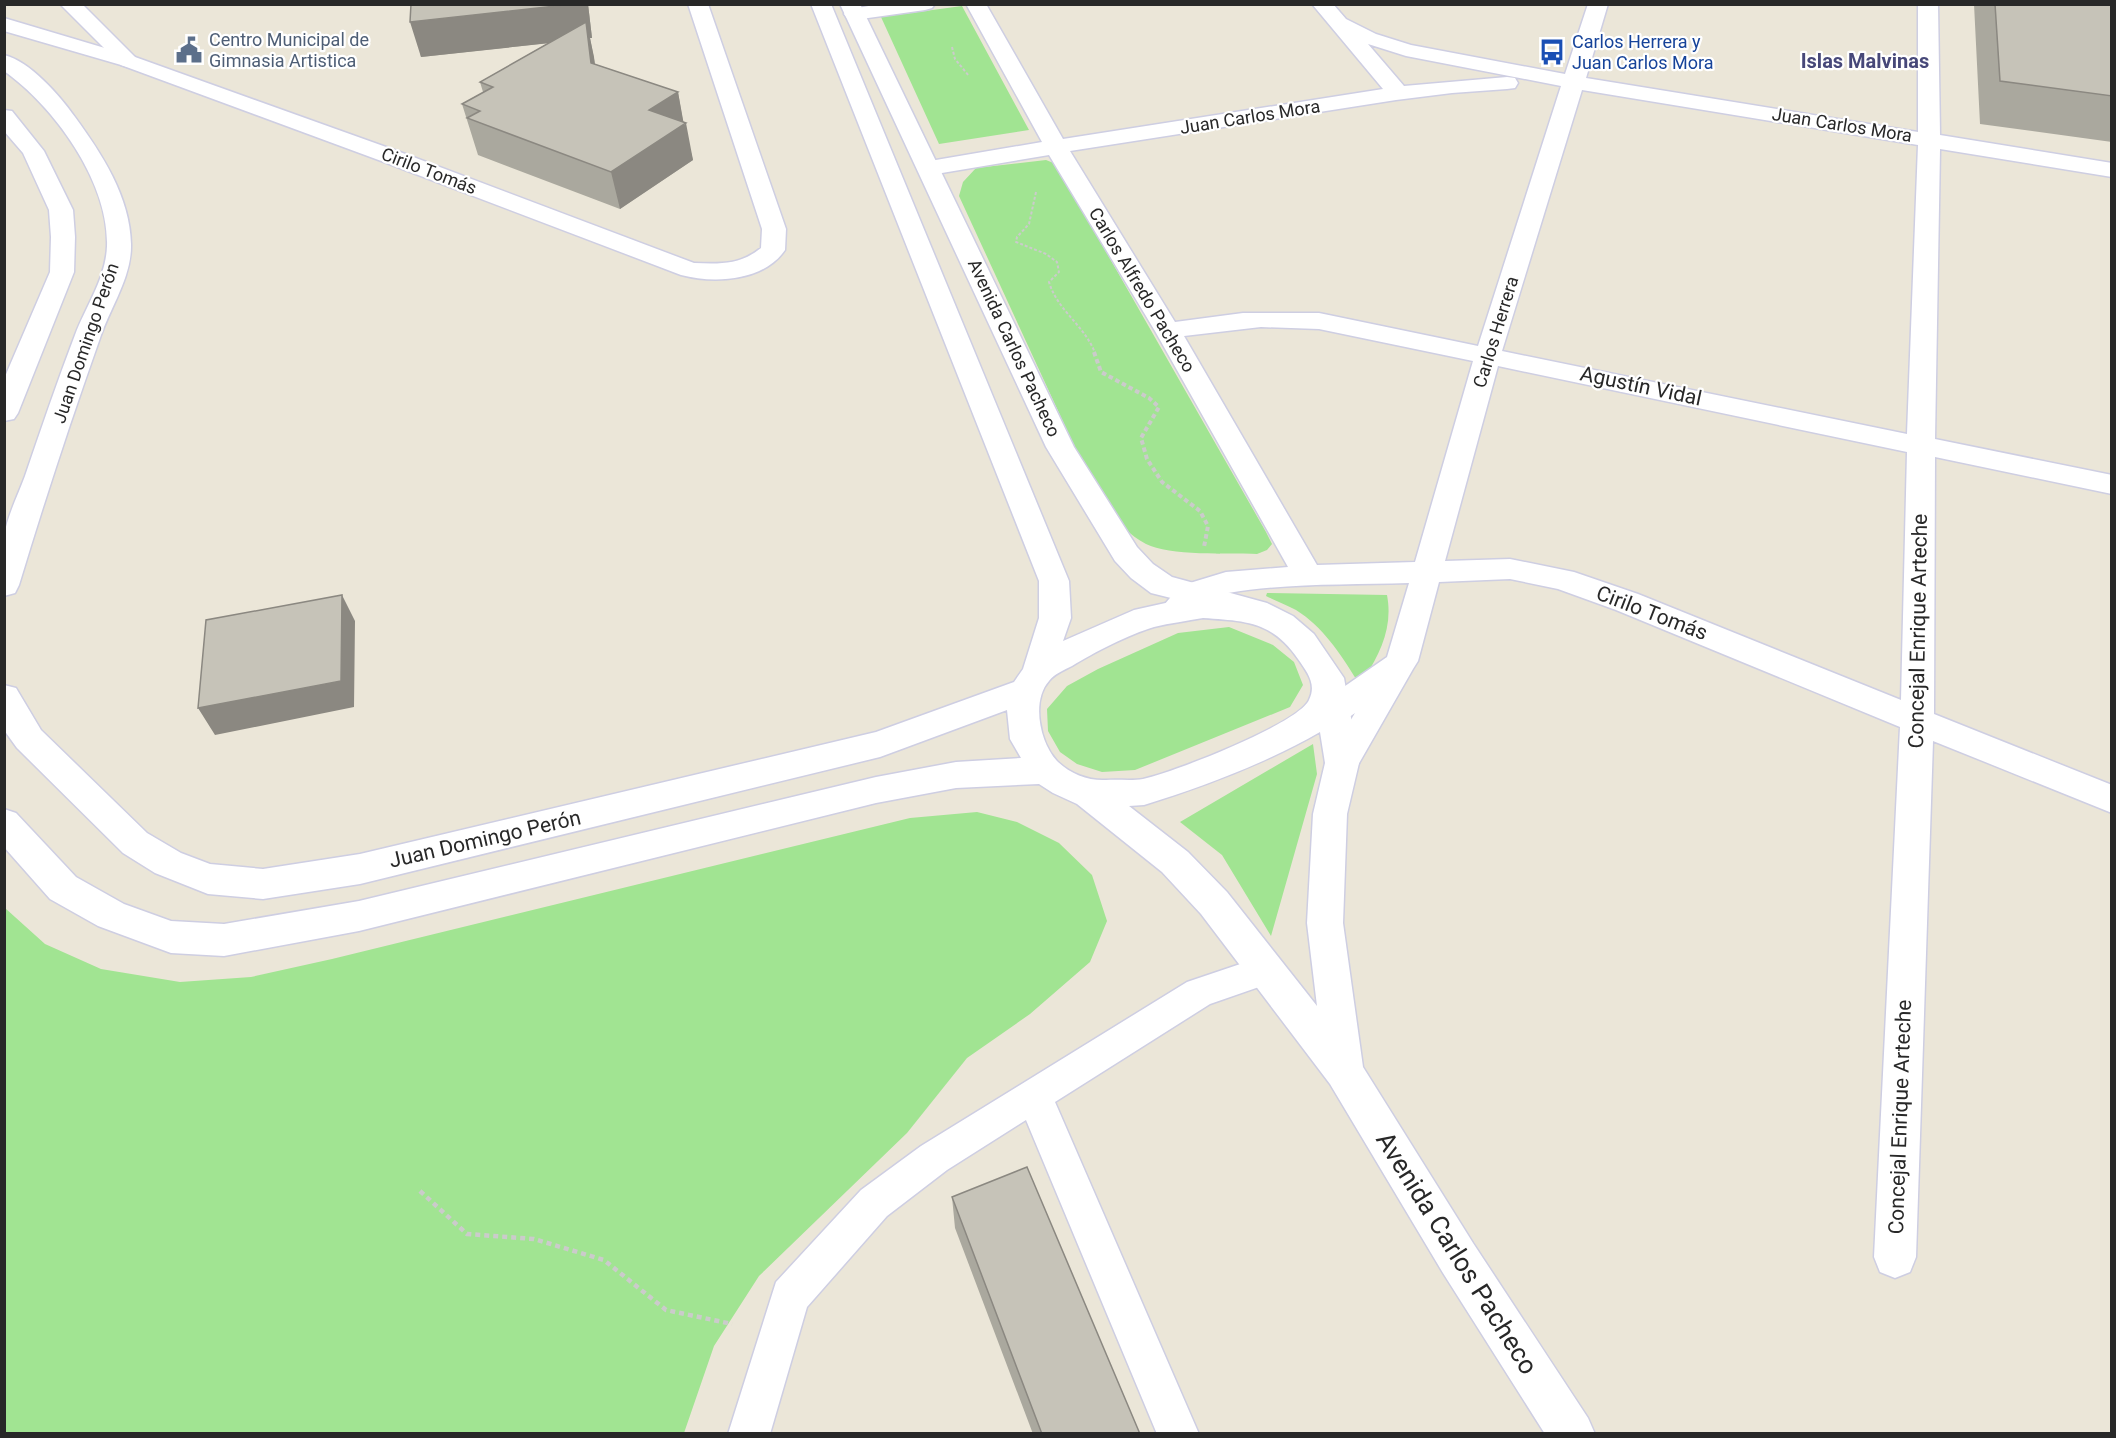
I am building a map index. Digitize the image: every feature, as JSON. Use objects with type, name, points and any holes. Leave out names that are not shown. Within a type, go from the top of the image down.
[{"type":"street","points":[[70,4],[128,61]]},
{"type":"street","name":"Cirilo Tomás","points":[[4,24],[128,61],[392,157],[690,270],[731,272],[759,264],[773,250],[774,229],[698,4]]},
{"type":"street","points":[[821,4],[1054,581],[1055,618],[1032,681],[1023,714],[1027,739],[1044,771]]},
{"type":"street","points":[[852,9],[925,4]]},
{"type":"street","name":"Carlos Alfredo Pacheco","points":[[976,4],[1045,148],[1168,331],[1308,576]]},
{"type":"street","points":[[1322,4],[1399,94]]},
{"type":"street","name":"Carlos Herrera","points":[[1342,763],[1402,661],[1488,355],[1598,4]]},
{"type":"street","name":"Concejal Enrique Arteche","points":[[1895,1257],[1917,720],[1929,139],[1928,4]]},
{"type":"street","name":"Avenida Carlos Pacheco","points":[[852,9],[930,168],[1060,447],[1120,545],[1142,571],[1183,603],[1203,607],[1256,610],[1282,624],[1303,642],[1326,703],[1342,763],[1330,814],[1325,923],[1344,1071]]},
{"type":"street","name":"Juan Carlos Mora","points":[[1338,22],[1370,38],[1406,50],[1572,82],[2112,170]]},
{"type":"street","name":"Juan Domingo Perón","points":[[4,61],[38,86],[79,136],[101,174],[116,219],[119,244],[114,272],[82,353],[4,585]]},
{"type":"street","name":"Juan Carlos Mora","points":[[930,168],[1045,148],[1479,83],[1572,82]]},
{"type":"street","points":[[4,116],[33,151],[38,161],[61,210],[63,237],[62,272],[4,413]]},
{"type":"street","name":"Agustín Vidal","points":[[1168,331],[1212,322],[1268,317],[1318,321],[2112,484]]},
{"type":"street","name":"Cirilo Tomás","points":[[1183,603],[1226,583],[1308,576],[1510,568],[1563,579],[1628,602],[2112,800]]},
{"type":"street","name":"Avenida Carlos Pacheco","points":[[1032,681],[1109,633],[1183,603]]},
{"type":"street","points":[[1326,703],[1402,661]]},
{"type":"street","name":"Juan Domingo Perón","points":[[4,697],[29,739],[135,843],[168,863],[208,879],[263,884],[360,869],[880,744],[1032,681]]},
{"type":"street","name":"Avenida Carlos Pacheco","points":[[1089,794],[1144,792],[1238,759],[1273,743],[1326,703]]},
{"type":"street","name":"Avenida Carlos Pacheco","points":[[1044,771],[1065,784],[1089,794],[1175,862],[1214,903],[1344,1071],[1458,1258],[1572,1434]]},
{"type":"street","name":"Juan Domingo Perón","points":[[4,823],[63,888],[111,915],[171,937],[224,939],[290,930],[359,916],[876,789],[956,775],[1044,771]]},
{"type":"lane","points":[[749,1434],[790,1296],[874,1203],[934,1158],[1199,993],[1267,970]]},
{"type":"lane","points":[[1034,1095],[1178,1434]]},
{"type":"path","points":[[952,45],[955,59],[971,77]]},
{"type":"path","points":[[1045,148],[1029,224],[1017,237],[1016,242],[1046,254],[1057,262],[1059,272],[1049,282],[1052,292],[1090,340],[1101,372],[1149,398],[1159,407],[1141,438],[1147,459],[1162,482],[1200,511],[1208,526],[1203,551],[1226,583]]},
{"type":"path","points":[[420,1191],[467,1234],[534,1239],[604,1260],[666,1311],[740,1326],[790,1296]]},
{"type":"green space","points":[[962,6],[1029,130],[939,144],[881,17]]},
{"type":"green space","points":[[1046,160],[1056,164],[1266,532],[1272,544],[1267,550],[1257,554],[1216,554],[1156,548],[1138,539],[1123,527],[1095,491],[959,196],[963,182],[976,168]]},
{"type":"green space","points":[[1267,593],[1387,595],[1387,628],[1376,658],[1365,677],[1356,679],[1337,650],[1314,624],[1296,610],[1266,596]]},
{"type":"green space","points":[[1229,627],[1273,645],[1294,662],[1303,685],[1290,707],[1135,770],[1102,772],[1077,764],[1060,752],[1048,731],[1047,709],[1067,686],[1098,669],[1178,633]]},
{"type":"green space","points":[[1313,744],[1317,774],[1271,936],[1222,855],[1180,822]]},
{"type":"green space","points":[[977,812],[1017,822],[1059,843],[1092,875],[1107,921],[1090,962],[1030,1014],[967,1058],[907,1133],[759,1276],[714,1346],[684,1433],[5,1433],[5,908],[45,944],[101,969],[180,982],[251,977],[910,818]]},
{"type":"building","points":[[411,4],[574,4],[410,22]]},
{"type":"building","points":[[1995,4],[2112,4],[2112,96],[2000,81]]},
{"type":"building","points":[[586,22],[591,63],[678,92],[649,110],[686,123],[611,172],[467,118],[480,111],[462,104],[493,87],[480,82]]},
{"type":"building","points":[[342,595],[341,681],[198,708],[206,620]]},
{"type":"building","points":[[1027,1167],[1140,1434],[1042,1434],[952,1197]]},
{"type":"place","name":"Centro Municipal de Gimnasia Artistica","points":[[189,50]]},
{"type":"place","name":"Carlos Herrera y Juan Carlos Mora","points":[[1552,52]]},
{"type":"district","name":"Islas Malvinas","points":[[1865,61]]}]
